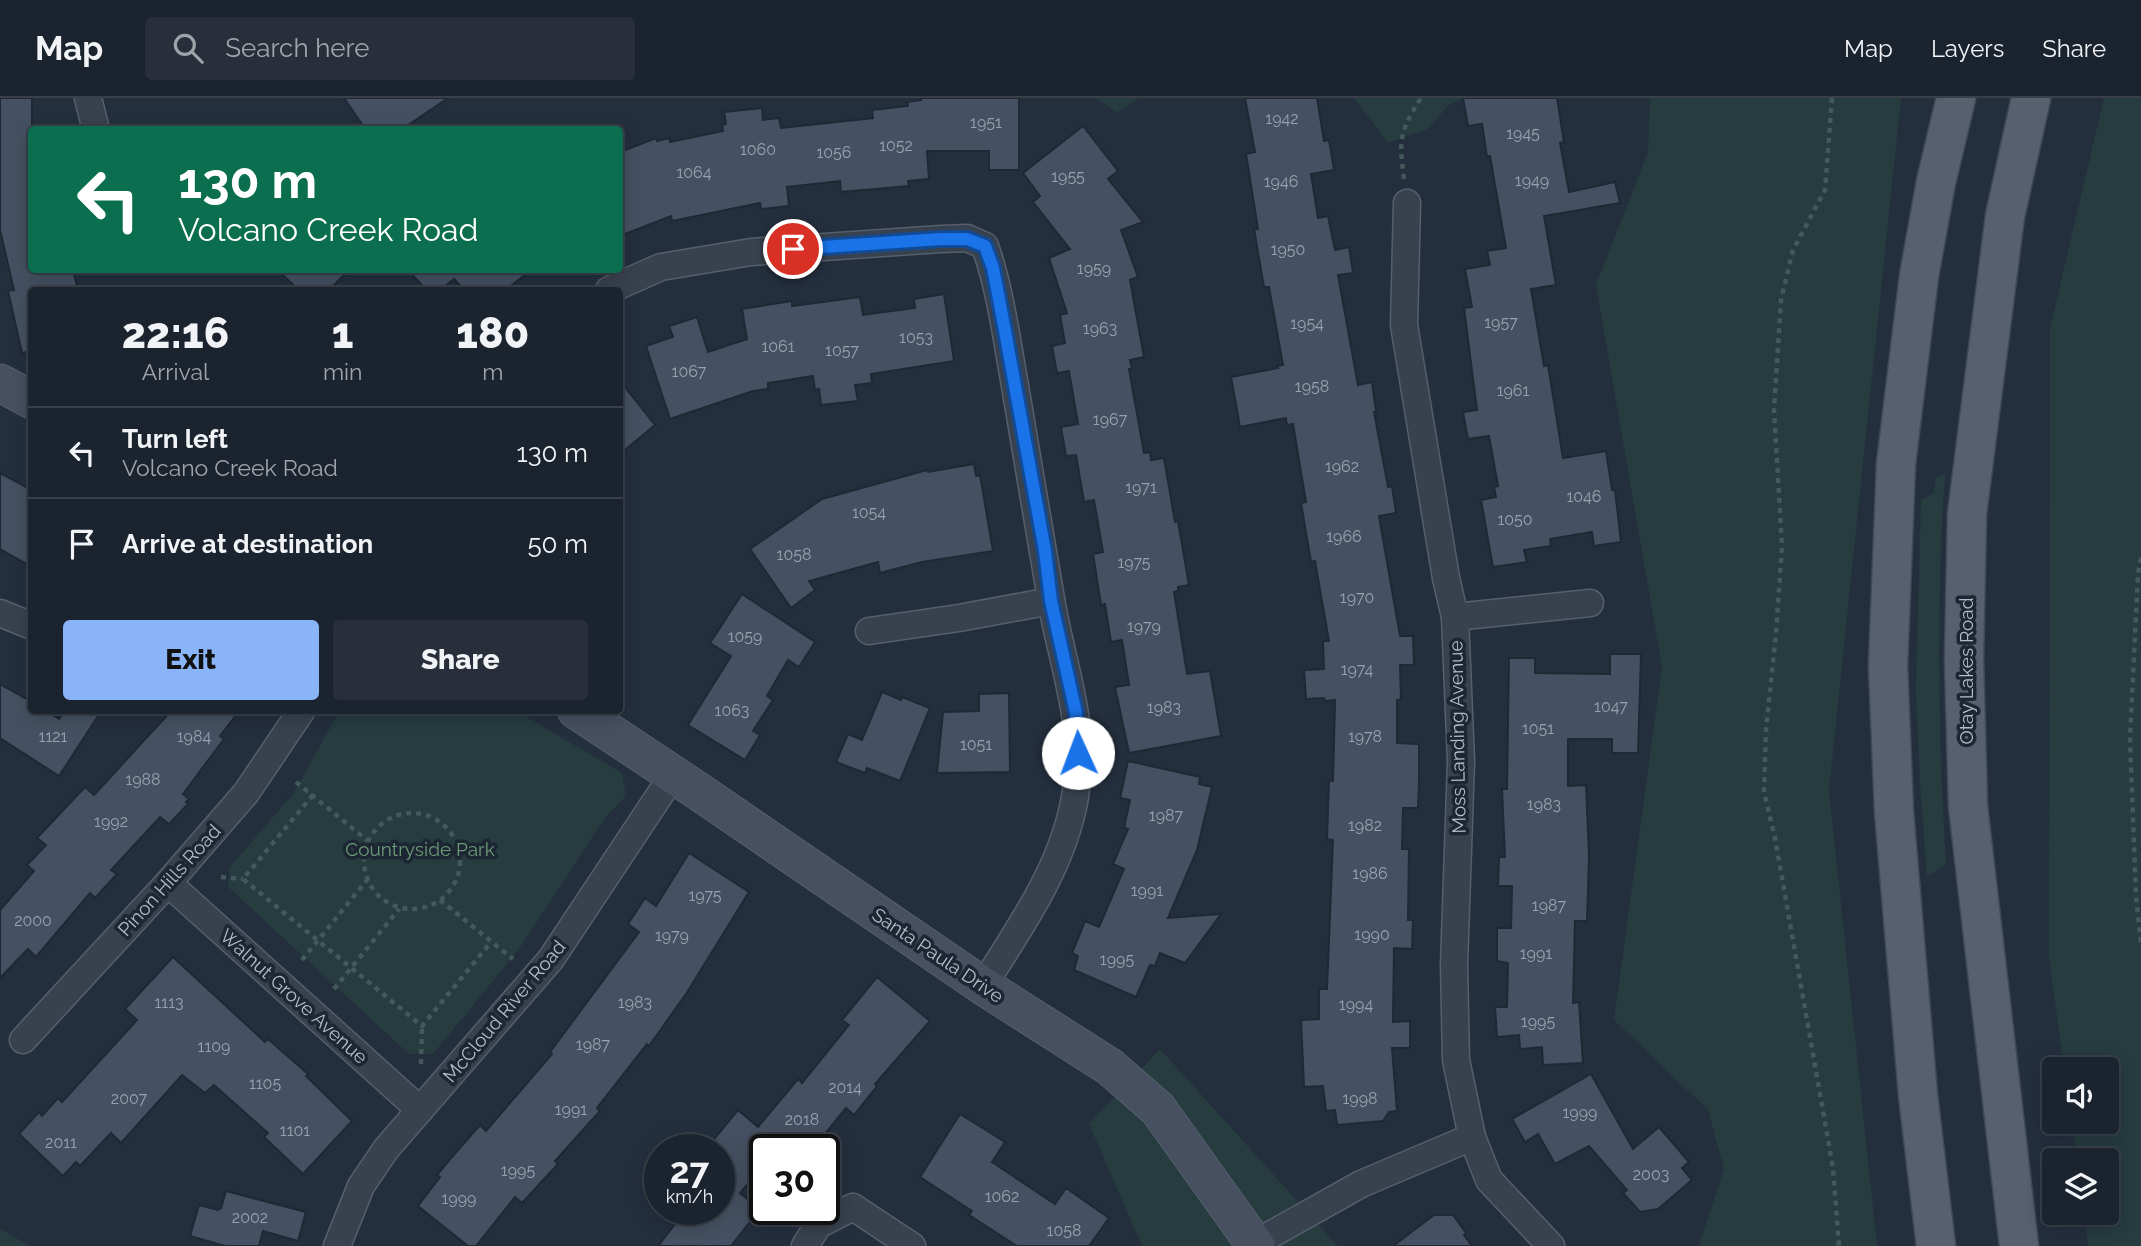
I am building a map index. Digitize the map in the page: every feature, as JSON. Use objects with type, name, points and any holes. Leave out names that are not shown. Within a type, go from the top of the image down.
[{"type":"main road","points":[[1936,1246],[1918,1095],[1894,812],[1888,666],[1898,451],[1919,276],[1936,183],[1956,98]]},
{"type":"main road","name":"Otay Lakes Road","points":[[2019,1246],[1968,806],[1964,660],[1966,514],[2005,216],[2031,98]]},
{"type":"street","points":[[88,98],[95,126]]},
{"type":"street","name":"Moss Landing Avenue","points":[[1407,203],[1404,325],[1446,578],[1455,617],[1461,761],[1454,1023],[1456,1060],[1472,1138],[1489,1180],[1550,1246]]},
{"type":"street","points":[[616,287],[661,267],[751,252],[967,239],[985,246],[993,268],[1043,541],[1051,601],[1076,713],[1078,768],[1068,827],[1050,874],[983,986]]},
{"type":"street","points":[[0,383],[28,398]]},
{"type":"street","points":[[869,631],[1051,601]]},
{"type":"street","points":[[1455,617],[1590,603]]},
{"type":"street","points":[[0,613],[28,624]]},
{"type":"street","name":"Pinon Hills Road","points":[[23,1040],[168,883],[246,793],[299,714]]},
{"type":"street","name":"Santa Paula Drive","points":[[582,714],[983,986],[1110,1066],[1158,1109],[1255,1245]]},
{"type":"street","name":"McCloud River Road","points":[[337,1246],[361,1186],[386,1149],[551,959],[673,775]]},
{"type":"street","name":"Walnut Grove Avenue","points":[[168,883],[420,1110]]},
{"type":"street","points":[[1255,1245],[1361,1184],[1472,1138]]},
{"type":"street","points":[[805,1246],[818,1225],[853,1208],[912,1246]]},
{"type":"path","points":[[1407,203],[1400,148],[1405,122],[1421,98]]},
{"type":"path","points":[[1832,98],[1825,191],[1793,250],[1781,300],[1774,410],[1782,546],[1766,730],[1764,792],[1775,838],[1833,1168],[1839,1246]]},
{"type":"path","points":[[2141,558],[2130,739],[2136,897],[2141,943]]},
{"type":"path","points":[[296,782],[368,841]]},
{"type":"path","points":[[243,879],[313,795]]},
{"type":"path","points":[[401,814],[430,816],[442,823],[452,834],[460,862],[458,877],[451,890],[428,907],[399,909],[380,898],[367,880],[363,867],[368,841],[376,828],[387,819],[401,814]]},
{"type":"path","points":[[221,877],[243,879],[422,1026]]},
{"type":"path","points":[[302,960],[367,880]]},
{"type":"path","points":[[440,900],[513,959]]},
{"type":"path","points":[[334,989],[399,909]]},
{"type":"path","points":[[421,1065],[422,1026],[491,942]]},
{"type":"green space","points":[[1096,98],[1138,98],[1117,113]]},
{"type":"green space","points":[[1354,98],[1464,98],[1449,105],[1427,129],[1388,143]]},
{"type":"green space","points":[[1650,98],[1901,98],[1829,790],[1877,1246],[1699,1246],[1724,1169],[1708,1110],[1614,1020],[1662,667],[1596,285],[1648,152]]},
{"type":"green space","points":[[2104,98],[2141,98],[2141,1246],[2088,1246],[2085,1225],[2119,1225],[2119,1148],[2075,1148],[2073,1134],[2119,1134],[2119,1057],[2062,1057],[2049,957],[2050,328]]},
{"type":"green space","points":[[1945,473],[1939,668],[1946,864],[1927,877],[1916,689],[1921,500],[1934,493],[1936,478]]},
{"type":"green space","name":"Countryside Park","points":[[338,714],[521,714],[622,773],[626,796],[605,818],[519,949],[433,1054],[409,1054],[228,887],[230,867],[293,794]]},
{"type":"green space","points":[[1160,1049],[1338,1246],[1142,1246],[1089,1124]]},
{"type":"green space","points":[[0,1228],[29,1246],[0,1246]]},
{"type":"building","points":[[0,98],[32,98],[32,126],[28,126],[28,273],[74,273],[77,287],[28,287],[28,352],[22,353],[8,291],[14,290],[0,230]]},
{"type":"building","points":[[344,98],[448,98],[407,126],[363,126]]},
{"type":"building","points":[[920,98],[1019,98],[1019,170],[989,170],[989,151],[927,151],[929,179],[908,181],[909,186],[841,192],[840,181],[787,187],[789,206],[761,209],[760,203],[672,221],[671,216],[623,235],[623,151],[656,138],[657,141],[669,138],[670,142],[723,131],[722,125],[726,124],[724,112],[762,108],[763,120],[779,118],[781,128],[873,118],[872,110],[908,106],[907,102],[921,100]]},
{"type":"building","points":[[1245,98],[1317,98],[1324,141],[1329,140],[1334,170],[1311,174],[1318,218],[1328,216],[1335,250],[1349,247],[1353,273],[1338,275],[1358,385],[1372,382],[1374,412],[1388,487],[1392,486],[1396,513],[1379,516],[1400,636],[1413,636],[1414,665],[1400,665],[1401,699],[1397,700],[1397,743],[1419,744],[1418,808],[1403,808],[1402,849],[1409,849],[1408,920],[1413,920],[1412,949],[1394,948],[1393,1022],[1410,1021],[1410,1048],[1392,1048],[1397,1111],[1389,1112],[1383,1121],[1337,1125],[1335,1110],[1326,1111],[1323,1086],[1304,1087],[1301,1020],[1319,1019],[1319,989],[1327,989],[1333,840],[1327,839],[1329,780],[1333,781],[1335,700],[1306,699],[1304,670],[1324,669],[1323,641],[1329,641],[1315,561],[1311,562],[1301,503],[1306,502],[1293,424],[1287,425],[1286,418],[1240,427],[1231,377],[1283,365],[1269,287],[1264,287],[1254,229],[1258,229],[1246,154],[1255,152]]},
{"type":"building","points":[[1463,98],[1557,98],[1564,142],[1560,143],[1569,192],[1615,182],[1620,203],[1544,216],[1556,285],[1531,289],[1544,366],[1548,365],[1563,458],[1606,451],[1612,490],[1615,490],[1621,542],[1594,546],[1592,532],[1550,539],[1551,546],[1524,550],[1527,562],[1493,567],[1481,500],[1496,497],[1494,487],[1498,486],[1489,436],[1468,439],[1463,412],[1477,410],[1464,308],[1472,307],[1465,269],[1490,265],[1487,251],[1506,248],[1482,124],[1468,126]]},
{"type":"building","points":[[1083,126],[1118,171],[1108,179],[1143,222],[1121,230],[1138,277],[1130,280],[1144,357],[1130,360],[1132,369],[1129,369],[1144,453],[1150,452],[1151,460],[1164,458],[1175,522],[1178,521],[1189,585],[1178,587],[1178,591],[1174,592],[1187,674],[1210,671],[1221,736],[1129,753],[1115,687],[1129,685],[1122,640],[1111,642],[1105,604],[1101,605],[1093,554],[1103,552],[1094,500],[1084,502],[1076,455],[1066,456],[1061,427],[1078,424],[1069,371],[1057,373],[1052,346],[1065,343],[1060,315],[1067,313],[1049,258],[1070,249],[1033,202],[1040,196],[1023,173]]},
{"type":"building","points":[[280,273],[346,273],[332,287],[296,287]]},
{"type":"building","points":[[411,273],[527,273],[510,287],[461,287],[454,279],[445,287],[423,287]]},
{"type":"building","points":[[944,294],[954,361],[871,374],[872,383],[855,385],[858,401],[821,405],[819,389],[815,390],[813,376],[768,383],[768,389],[753,391],[670,419],[646,346],[673,337],[669,326],[697,317],[708,352],[747,339],[742,309],[792,301],[792,306],[860,297],[863,315],[915,308],[914,299]]},
{"type":"building","points":[[623,385],[655,425],[623,452]]},
{"type":"building","points":[[974,464],[976,476],[980,475],[993,551],[922,562],[880,573],[878,562],[809,581],[815,590],[791,608],[750,549],[822,499],[927,470],[928,472]]},
{"type":"building","points":[[0,473],[28,488],[28,565],[0,549]]},
{"type":"building","points":[[742,594],[815,642],[799,667],[788,660],[767,696],[773,700],[753,731],[760,735],[745,760],[688,725],[731,656],[710,643]]},
{"type":"building","points":[[1610,654],[1641,654],[1638,753],[1612,753],[1612,739],[1568,739],[1568,786],[1586,785],[1589,857],[1587,921],[1575,921],[1573,1003],[1579,1002],[1583,1063],[1543,1065],[1542,1047],[1520,1049],[1519,1035],[1497,1037],[1495,1007],[1507,1007],[1508,963],[1497,961],[1497,928],[1511,928],[1512,886],[1498,886],[1499,857],[1505,857],[1502,789],[1507,789],[1509,658],[1535,658],[1535,673],[1610,674]]},
{"type":"building","points":[[0,684],[28,700],[28,714],[51,714],[59,719],[62,714],[99,714],[59,776],[0,738]]},
{"type":"building","points":[[882,692],[930,708],[900,781],[867,768],[865,773],[836,762],[848,734],[862,740]]},
{"type":"building","points":[[1009,693],[1010,772],[937,773],[943,712],[979,711],[979,694]]},
{"type":"building","points":[[168,714],[237,714],[220,736],[224,739],[183,794],[189,799],[186,802],[188,804],[169,824],[160,817],[111,870],[117,874],[95,898],[90,893],[36,957],[28,949],[0,978],[0,910],[34,871],[27,865],[46,845],[37,838],[85,787],[94,795]]},
{"type":"building","points":[[1128,761],[1200,777],[1199,784],[1212,787],[1197,850],[1168,918],[1221,914],[1185,963],[1160,953],[1155,966],[1150,965],[1136,997],[1074,970],[1078,956],[1072,953],[1085,921],[1099,927],[1124,869],[1113,864],[1128,829],[1124,828],[1130,800],[1120,798]]},
{"type":"building","points":[[689,853],[749,892],[686,994],[649,1046],[647,1044],[597,1108],[600,1111],[555,1161],[558,1164],[522,1203],[515,1197],[476,1246],[468,1246],[418,1206],[440,1177],[437,1175],[480,1125],[486,1131],[552,1054],[550,1052],[639,932],[628,924],[645,898],[656,906]]},
{"type":"building","points":[[173,957],[265,1042],[268,1039],[308,1074],[306,1076],[352,1121],[303,1174],[264,1137],[268,1133],[214,1085],[205,1093],[182,1075],[121,1143],[111,1133],[80,1166],[76,1162],[63,1176],[19,1134],[39,1112],[42,1116],[58,1098],[62,1102],[137,1020],[125,1009]]},
{"type":"building","points":[[877,977],[930,1021],[875,1084],[877,1086],[854,1115],[846,1108],[825,1134],[749,1134],[749,1182],[740,1193],[749,1200],[749,1223],[731,1246],[658,1246],[674,1225],[735,1225],[735,1134],[718,1134],[738,1110],[758,1127],[798,1079],[802,1083],[849,1025],[842,1020]]},
{"type":"building","points":[[1591,1074],[1633,1149],[1659,1127],[1689,1162],[1682,1168],[1692,1180],[1658,1209],[1640,1212],[1623,1193],[1627,1190],[1589,1146],[1555,1164],[1538,1134],[1525,1142],[1512,1119]]},
{"type":"building","points":[[960,1114],[1005,1142],[992,1162],[1055,1204],[1066,1188],[1109,1218],[1089,1246],[1017,1246],[969,1215],[972,1211],[920,1177]]},
{"type":"building","points":[[226,1191],[306,1212],[298,1241],[263,1231],[259,1246],[225,1246],[190,1236],[199,1205],[218,1210]]},
{"type":"building","points":[[1434,1215],[1453,1215],[1472,1246],[1393,1246]]},
{"type":"route","points":[[793,249],[941,239],[967,239],[985,246],[993,268],[1005,331],[1045,551],[1051,601],[1072,689],[1078,753]]}]
